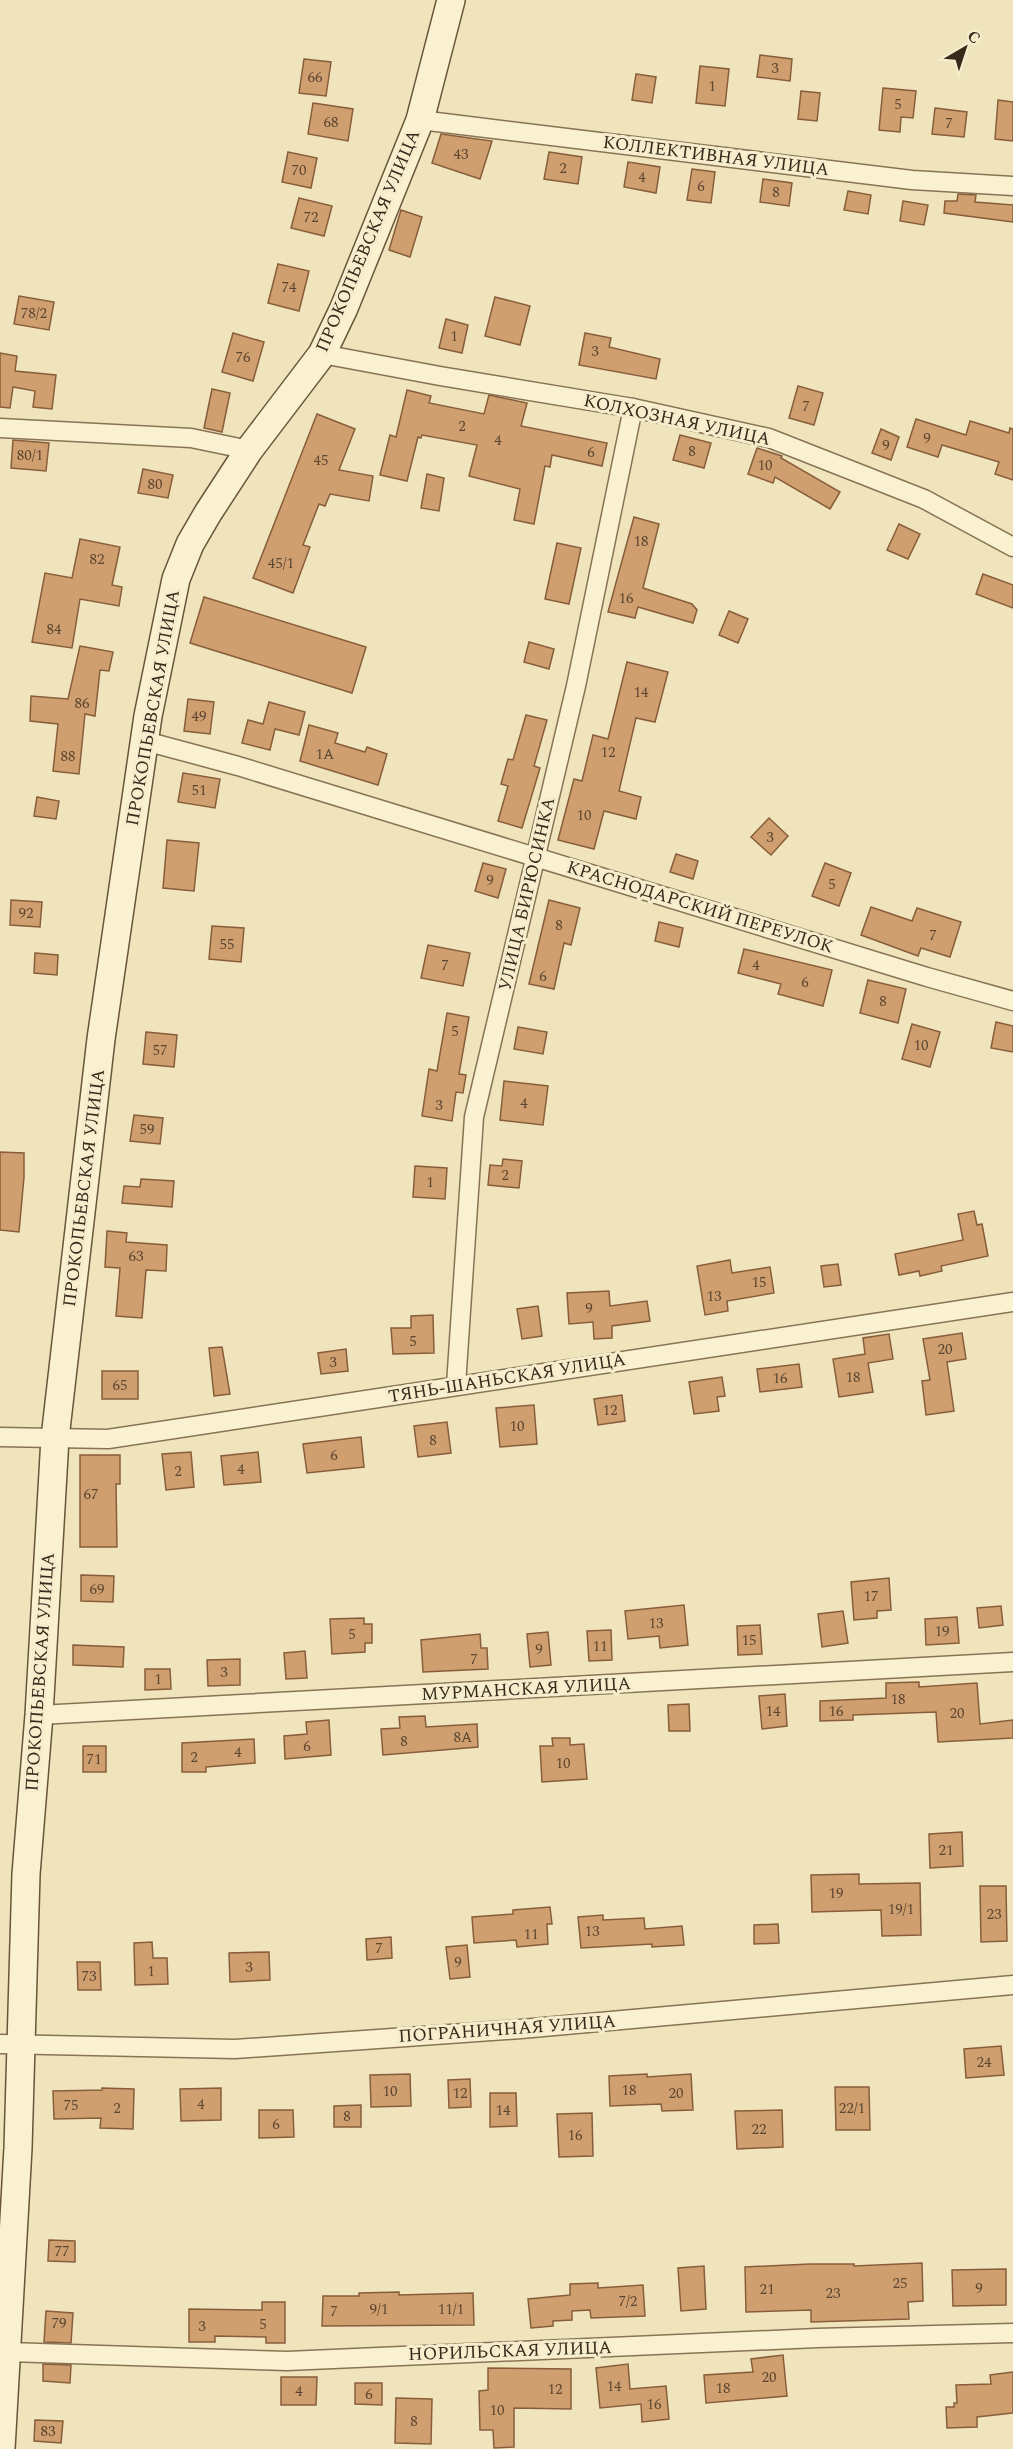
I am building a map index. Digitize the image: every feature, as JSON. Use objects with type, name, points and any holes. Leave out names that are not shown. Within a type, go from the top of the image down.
[{"type":"main road","name":"ПРОКОПЬЕВСКАЯ УЛИЦА","points":[[2,2449],[8,2352],[11,2043],[39,1715],[55,1438],[100,1040],[145,741],[176,579],[190,544],[249,450],[322,354],[349,297],[420,120],[451,0]]},
{"type":"street","name":"КОЛЛЕКТИВНАЯ УЛИЦА","points":[[420,120],[912,180],[1013,186]]},
{"type":"street","name":"КОЛХОЗНАЯ УЛИЦА","points":[[322,354],[633,408],[769,438],[924,499],[1013,547]]},
{"type":"street","name":"УЛИЦА БИРЮСИНКА","points":[[456,1385],[474,1117],[576,686],[633,408]]},
{"type":"street","points":[[0,428],[191,438],[249,450]]},
{"type":"street","name":"КРАСНОДАРСКИЙ ПЕРЕУЛОК","points":[[145,741],[238,766],[927,978],[1013,1001]]},
{"type":"street","name":"ТЯНЬ-ШАНЬСКАЯ УЛИЦА","points":[[0,1437],[108,1438],[1013,1302]]},
{"type":"street","name":"МУРМАНСКАЯ УЛИЦА","points":[[39,1715],[1013,1662]]},
{"type":"street","name":"ПОГРАНИЧНАЯ УЛИЦА","points":[[11,2043],[235,2049],[521,2029],[1013,1985]]},
{"type":"street","name":"НОРИЛЬСКАЯ УЛИЦА","points":[[8,2352],[287,2361],[828,2338],[1013,2333]]},
{"type":"building","points":[[760,55],[792,59],[790,81],[757,77]]},
{"type":"building","points":[[304,59],[331,62],[326,96],[299,93]]},
{"type":"building","points":[[700,66],[729,69],[725,106],[696,103]]},
{"type":"building","points":[[636,74],[656,77],[652,103],[632,100]]},
{"type":"building","points":[[883,88],[916,91],[913,118],[901,117],[900,132],[879,130]]},
{"type":"building","points":[[801,91],[820,93],[817,121],[798,119]]},
{"type":"building","points":[[998,100],[1013,102],[1013,141],[995,139]]},
{"type":"building","points":[[313,103],[353,109],[348,141],[308,134]]},
{"type":"building","points":[[935,108],[967,112],[964,137],[932,134]]},
{"type":"building","points":[[441,134],[492,141],[480,179],[432,163]]},
{"type":"building","points":[[288,152],[317,158],[311,188],[282,182]]},
{"type":"building","points":[[549,152],[582,157],[578,184],[544,179]]},
{"type":"building","points":[[628,162],[660,167],[656,193],[624,187]]},
{"type":"building","points":[[692,169],[715,172],[711,203],[687,200]]},
{"type":"building","points":[[763,179],[792,183],[789,206],[760,202]]},
{"type":"building","points":[[848,191],[871,195],[868,214],[844,210]]},
{"type":"building","points":[[958,194],[976,195],[975,202],[1013,205],[1013,222],[944,213],[945,201],[957,201]]},
{"type":"building","points":[[299,198],[332,206],[324,236],[291,228]]},
{"type":"building","points":[[903,201],[928,205],[924,225],[900,221]]},
{"type":"building","points":[[401,210],[422,217],[410,257],[389,250]]},
{"type":"building","points":[[278,264],[309,271],[299,311],[268,303]]},
{"type":"building","points":[[19,296],[54,302],[49,330],[14,324]]},
{"type":"building","points":[[495,297],[530,306],[520,345],[485,336]]},
{"type":"building","points":[[446,319],[468,325],[462,353],[439,348]]},
{"type":"building","points":[[233,333],[264,342],[253,381],[222,372]]},
{"type":"building","points":[[585,333],[611,338],[609,347],[660,359],[656,379],[579,365]]},
{"type":"building","points":[[0,353],[17,356],[15,371],[56,375],[52,409],[33,407],[35,391],[13,387],[10,408],[0,407]]},
{"type":"building","points":[[798,386],[823,393],[814,425],[789,418]]},
{"type":"building","points":[[212,389],[230,393],[222,432],[204,428]]},
{"type":"building","points":[[407,390],[431,396],[429,403],[484,414],[489,395],[527,403],[521,426],[607,443],[602,466],[552,455],[550,467],[545,466],[534,524],[514,520],[520,489],[469,476],[477,445],[422,435],[421,438],[418,437],[407,481],[380,475],[390,435],[396,437]]},
{"type":"building","points":[[317,414],[355,429],[339,470],[373,476],[369,501],[330,494],[325,506],[319,504],[303,545],[310,547],[293,593],[253,578]]},
{"type":"building","points":[[916,419],[966,435],[970,421],[1009,433],[1010,428],[1013,429],[1013,480],[995,474],[999,462],[942,445],[938,457],[907,447]]},
{"type":"building","points":[[881,429],[899,437],[891,460],[872,453]]},
{"type":"building","points":[[680,435],[711,443],[704,468],[673,460]]},
{"type":"building","points":[[13,440],[49,443],[46,471],[11,468]]},
{"type":"building","points":[[757,448],[782,456],[781,458],[840,492],[830,509],[775,477],[773,483],[748,474]]},
{"type":"building","points":[[143,469],[173,475],[168,498],[138,493]]},
{"type":"building","points":[[427,474],[444,478],[439,511],[421,508]]},
{"type":"building","points":[[634,517],[659,524],[643,588],[692,604],[697,610],[693,623],[638,607],[635,618],[608,612]]},
{"type":"building","points":[[899,524],[920,534],[908,559],[887,550]]},
{"type":"building","points":[[80,539],[120,547],[112,585],[122,587],[119,606],[80,599],[72,648],[32,642],[45,573],[72,578]]},
{"type":"building","points":[[557,543],[581,548],[569,604],[545,599]]},
{"type":"building","points":[[983,574],[1013,585],[1013,608],[976,594]]},
{"type":"building","points":[[204,597],[366,647],[352,693],[190,643]]},
{"type":"building","points":[[729,611],[748,619],[738,643],[719,635]]},
{"type":"building","points":[[529,642],[554,649],[549,669],[524,662]]},
{"type":"building","points":[[80,646],[113,652],[109,671],[100,670],[95,716],[85,714],[79,774],[53,771],[58,724],[30,721],[31,696],[68,699]]},
{"type":"building","points":[[627,662],[668,672],[655,722],[636,718],[619,791],[641,797],[636,819],[604,811],[594,849],[558,840],[574,779],[582,781],[593,735],[608,739]]},
{"type":"building","points":[[188,699],[214,702],[210,734],[184,731]]},
{"type":"building","points":[[269,702],[305,712],[299,735],[275,729],[270,750],[242,743],[248,720],[263,724]]},
{"type":"building","points":[[526,715],[547,720],[534,766],[540,768],[522,828],[498,821],[508,786],[501,784],[508,759],[513,760]]},
{"type":"building","points":[[309,725],[338,733],[335,743],[365,752],[367,747],[387,754],[378,785],[300,761]]},
{"type":"building","points":[[183,773],[220,779],[215,808],[178,802]]},
{"type":"building","points":[[37,797],[59,801],[56,819],[34,816]]},
{"type":"building","points":[[769,818],[788,836],[771,855],[751,837]]},
{"type":"building","points":[[167,840],[199,843],[194,891],[163,888]]},
{"type":"building","points":[[676,854],[698,861],[693,879],[670,872]]},
{"type":"building","points":[[483,863],[506,869],[498,898],[475,891]]},
{"type":"building","points":[[825,863],[851,873],[839,906],[812,896]]},
{"type":"building","points":[[11,900],[42,902],[40,927],[10,925]]},
{"type":"building","points":[[549,900],[580,908],[571,945],[564,943],[554,989],[529,984]]},
{"type":"building","points":[[871,907],[912,921],[917,908],[961,922],[950,957],[921,948],[918,956],[861,935]]},
{"type":"building","points":[[659,922],[683,928],[679,947],[655,941]]},
{"type":"building","points":[[212,926],[244,928],[241,962],[209,959]]},
{"type":"building","points":[[428,945],[470,953],[463,986],[421,978]]},
{"type":"building","points":[[744,949],[832,970],[823,1006],[778,994],[781,984],[738,973]]},
{"type":"building","points":[[35,953],[58,955],[57,975],[34,973]]},
{"type":"building","points":[[868,980],[906,989],[898,1023],[860,1013]]},
{"type":"building","points":[[447,1013],[469,1017],[459,1074],[466,1075],[463,1093],[456,1092],[452,1121],[422,1116],[429,1069],[437,1071]]},
{"type":"building","points":[[996,1022],[1013,1026],[1013,1052],[991,1048]]},
{"type":"building","points":[[912,1024],[940,1032],[930,1067],[902,1059]]},
{"type":"building","points":[[518,1027],[547,1032],[543,1054],[514,1049]]},
{"type":"building","points":[[146,1032],[177,1035],[174,1067],[143,1064]]},
{"type":"building","points":[[504,1081],[548,1086],[543,1125],[500,1120]]},
{"type":"building","points":[[134,1115],[163,1118],[160,1144],[130,1141]]},
{"type":"building","points":[[0,1152],[24,1153],[19,1232],[0,1230]]},
{"type":"building","points":[[503,1159],[522,1161],[519,1188],[488,1185],[490,1165],[502,1166]]},
{"type":"building","points":[[415,1166],[447,1168],[445,1199],[413,1197]]},
{"type":"building","points":[[141,1179],[174,1181],[172,1207],[122,1203],[124,1186],[140,1187]]},
{"type":"building","points":[[974,1211],[977,1225],[982,1224],[988,1256],[941,1266],[942,1271],[920,1276],[919,1271],[899,1275],[895,1254],[963,1240],[958,1214]]},
{"type":"building","points":[[107,1231],[127,1233],[126,1242],[167,1245],[166,1271],[146,1270],[142,1318],[116,1316],[120,1268],[105,1267]]},
{"type":"building","points":[[730,1260],[732,1273],[770,1267],[774,1293],[727,1301],[728,1311],[705,1315],[697,1266]]},
{"type":"building","points":[[838,1264],[841,1285],[824,1287],[821,1266]]},
{"type":"building","points":[[609,1291],[610,1306],[647,1301],[650,1321],[612,1326],[612,1338],[594,1339],[593,1322],[569,1324],[567,1293]]},
{"type":"building","points":[[538,1306],[542,1336],[522,1339],[517,1309]]},
{"type":"building","points":[[433,1315],[434,1353],[393,1354],[391,1328],[411,1328],[411,1316]]},
{"type":"building","points":[[962,1333],[966,1359],[947,1362],[954,1411],[926,1415],[922,1381],[930,1380],[923,1339]]},
{"type":"building","points":[[889,1334],[893,1359],[868,1363],[873,1392],[839,1397],[833,1359],[865,1354],[863,1338]]},
{"type":"building","points":[[222,1347],[230,1394],[214,1396],[209,1348]]},
{"type":"building","points":[[346,1349],[348,1371],[321,1374],[318,1353]]},
{"type":"building","points":[[799,1364],[802,1387],[760,1392],[757,1369]]},
{"type":"building","points":[[102,1371],[138,1371],[138,1399],[102,1399]]},
{"type":"building","points":[[722,1377],[725,1396],[717,1397],[719,1411],[694,1414],[689,1382]]},
{"type":"building","points":[[622,1395],[625,1421],[598,1425],[594,1399]]},
{"type":"building","points":[[534,1405],[537,1444],[500,1447],[496,1408]]},
{"type":"building","points":[[447,1422],[451,1453],[418,1457],[414,1426]]},
{"type":"building","points":[[361,1437],[364,1467],[307,1473],[303,1444]]},
{"type":"building","points":[[191,1452],[194,1487],[166,1490],[162,1454]]},
{"type":"building","points":[[258,1452],[261,1482],[224,1485],[221,1456]]},
{"type":"building","points":[[80,1455],[120,1455],[120,1484],[116,1484],[117,1547],[80,1547]]},
{"type":"building","points":[[81,1575],[114,1576],[113,1602],[81,1601]]},
{"type":"building","points":[[889,1578],[891,1610],[877,1611],[877,1618],[854,1620],[851,1582]]},
{"type":"building","points":[[684,1605],[688,1645],[660,1648],[659,1636],[628,1639],[625,1611]]},
{"type":"building","points":[[1001,1606],[1003,1625],[979,1628],[977,1608]]},
{"type":"building","points":[[843,1611],[848,1643],[822,1647],[818,1614]]},
{"type":"building","points":[[957,1617],[959,1643],[926,1645],[925,1619]]},
{"type":"building","points":[[364,1618],[364,1624],[372,1624],[372,1643],[365,1643],[365,1652],[332,1654],[330,1619]]},
{"type":"building","points":[[760,1625],[762,1654],[738,1655],[737,1626]]},
{"type":"building","points":[[611,1630],[612,1660],[589,1661],[587,1631]]},
{"type":"building","points":[[548,1632],[551,1665],[530,1667],[527,1634]]},
{"type":"building","points":[[480,1634],[481,1648],[487,1648],[488,1669],[423,1672],[421,1640]]},
{"type":"building","points":[[73,1645],[124,1647],[123,1667],[73,1665]]},
{"type":"building","points":[[305,1651],[307,1678],[286,1679],[284,1653]]},
{"type":"building","points":[[240,1659],[240,1685],[208,1686],[207,1660]]},
{"type":"building","points":[[145,1669],[170,1669],[171,1689],[145,1690]]},
{"type":"building","points":[[919,1682],[919,1687],[977,1683],[980,1724],[1013,1720],[1013,1738],[938,1742],[936,1712],[853,1715],[853,1720],[820,1721],[820,1701],[886,1698],[886,1683]]},
{"type":"building","points":[[785,1694],[787,1726],[762,1729],[759,1696]]},
{"type":"building","points":[[689,1704],[690,1731],[669,1731],[668,1705]]},
{"type":"building","points":[[425,1716],[426,1727],[477,1724],[478,1747],[383,1755],[381,1729],[400,1728],[399,1717]]},
{"type":"building","points":[[329,1720],[331,1755],[285,1759],[284,1736],[307,1734],[306,1722]]},
{"type":"building","points":[[552,1738],[570,1738],[570,1745],[584,1744],[587,1779],[542,1782],[540,1746],[553,1746]]},
{"type":"building","points":[[254,1739],[255,1763],[206,1767],[206,1772],[182,1772],[182,1743]]},
{"type":"building","points":[[83,1746],[106,1746],[106,1772],[83,1772]]},
{"type":"building","points":[[962,1832],[963,1866],[930,1868],[929,1834]]},
{"type":"building","points":[[859,1874],[859,1884],[920,1883],[921,1935],[882,1936],[881,1910],[812,1912],[811,1875]]},
{"type":"building","points":[[980,1886],[1006,1886],[1007,1941],[981,1942]]},
{"type":"building","points":[[550,1907],[552,1924],[547,1924],[548,1944],[517,1947],[516,1940],[474,1943],[472,1917],[513,1914],[513,1910]]},
{"type":"building","points":[[603,1915],[603,1920],[644,1918],[645,1929],[682,1926],[684,1945],[652,1947],[652,1944],[581,1948],[578,1917]]},
{"type":"building","points":[[778,1924],[779,1943],[754,1944],[754,1925]]},
{"type":"building","points":[[391,1937],[392,1958],[367,1960],[366,1939]]},
{"type":"building","points":[[152,1942],[153,1958],[167,1958],[168,1984],[135,1985],[134,1943]]},
{"type":"building","points":[[467,1945],[470,1977],[450,1979],[446,1947]]},
{"type":"building","points":[[269,1952],[270,1980],[230,1982],[229,1953]]},
{"type":"building","points":[[77,1962],[100,1962],[101,1990],[78,1990]]},
{"type":"building","points":[[1001,2046],[1004,2075],[966,2078],[964,2049]]},
{"type":"building","points":[[410,2074],[411,2106],[371,2107],[370,2075]]},
{"type":"building","points":[[647,2074],[647,2077],[691,2074],[693,2110],[662,2111],[661,2104],[610,2106],[609,2076]]},
{"type":"building","points":[[470,2079],[471,2107],[449,2108],[448,2080]]},
{"type":"building","points":[[835,2087],[869,2087],[870,2130],[836,2130]]},
{"type":"building","points":[[102,2088],[134,2089],[133,2129],[100,2128],[101,2118],[54,2119],[53,2091],[102,2090]]},
{"type":"building","points":[[221,2088],[221,2120],[181,2121],[180,2089]]},
{"type":"building","points":[[490,2093],[516,2093],[517,2126],[490,2127]]},
{"type":"building","points":[[361,2105],[361,2127],[334,2127],[334,2106]]},
{"type":"building","points":[[259,2110],[293,2110],[294,2137],[259,2138]]},
{"type":"building","points":[[782,2110],[783,2147],[737,2149],[735,2111]]},
{"type":"building","points":[[592,2113],[593,2156],[559,2157],[557,2114]]},
{"type":"building","points":[[49,2240],[75,2241],[75,2262],[48,2261]]},
{"type":"building","points":[[922,2263],[923,2301],[908,2302],[909,2319],[811,2322],[811,2310],[746,2312],[745,2267]]},
{"type":"building","points":[[704,2266],[706,2309],[681,2311],[678,2268]]},
{"type":"building","points":[[1006,2269],[1006,2305],[953,2306],[952,2270]]},
{"type":"building","points":[[598,2283],[598,2288],[643,2285],[645,2316],[591,2318],[590,2310],[572,2311],[572,2320],[553,2321],[553,2326],[531,2328],[528,2299],[570,2295],[570,2284]]},
{"type":"building","points":[[399,2292],[399,2295],[473,2293],[474,2325],[322,2326],[323,2296],[359,2296],[359,2293]]},
{"type":"building","points":[[262,2302],[285,2302],[285,2343],[266,2343],[266,2337],[215,2336],[215,2342],[189,2342],[189,2309],[262,2310]]},
{"type":"building","points":[[46,2311],[73,2313],[71,2343],[44,2342]]},
{"type":"building","points":[[783,2355],[787,2396],[706,2403],[704,2375],[753,2372],[751,2359]]},
{"type":"building","points":[[43,2364],[71,2365],[70,2383],[43,2381]]},
{"type":"building","points":[[628,2364],[630,2389],[666,2386],[669,2419],[642,2422],[641,2404],[600,2408],[596,2368]]},
{"type":"building","points":[[488,2368],[571,2369],[571,2409],[514,2408],[514,2447],[494,2448],[493,2430],[480,2430],[479,2391],[488,2390]]},
{"type":"building","points":[[1013,2372],[1013,2413],[977,2417],[977,2427],[947,2428],[946,2407],[954,2407],[954,2403],[957,2403],[956,2385],[991,2384],[990,2375]]},
{"type":"building","points":[[281,2377],[317,2377],[316,2405],[281,2405]]},
{"type":"building","points":[[355,2383],[382,2383],[382,2405],[355,2404]]},
{"type":"building","points":[[396,2398],[432,2399],[431,2444],[395,2443]]},
{"type":"building","points":[[35,2420],[63,2421],[61,2443],[34,2441]]}]
